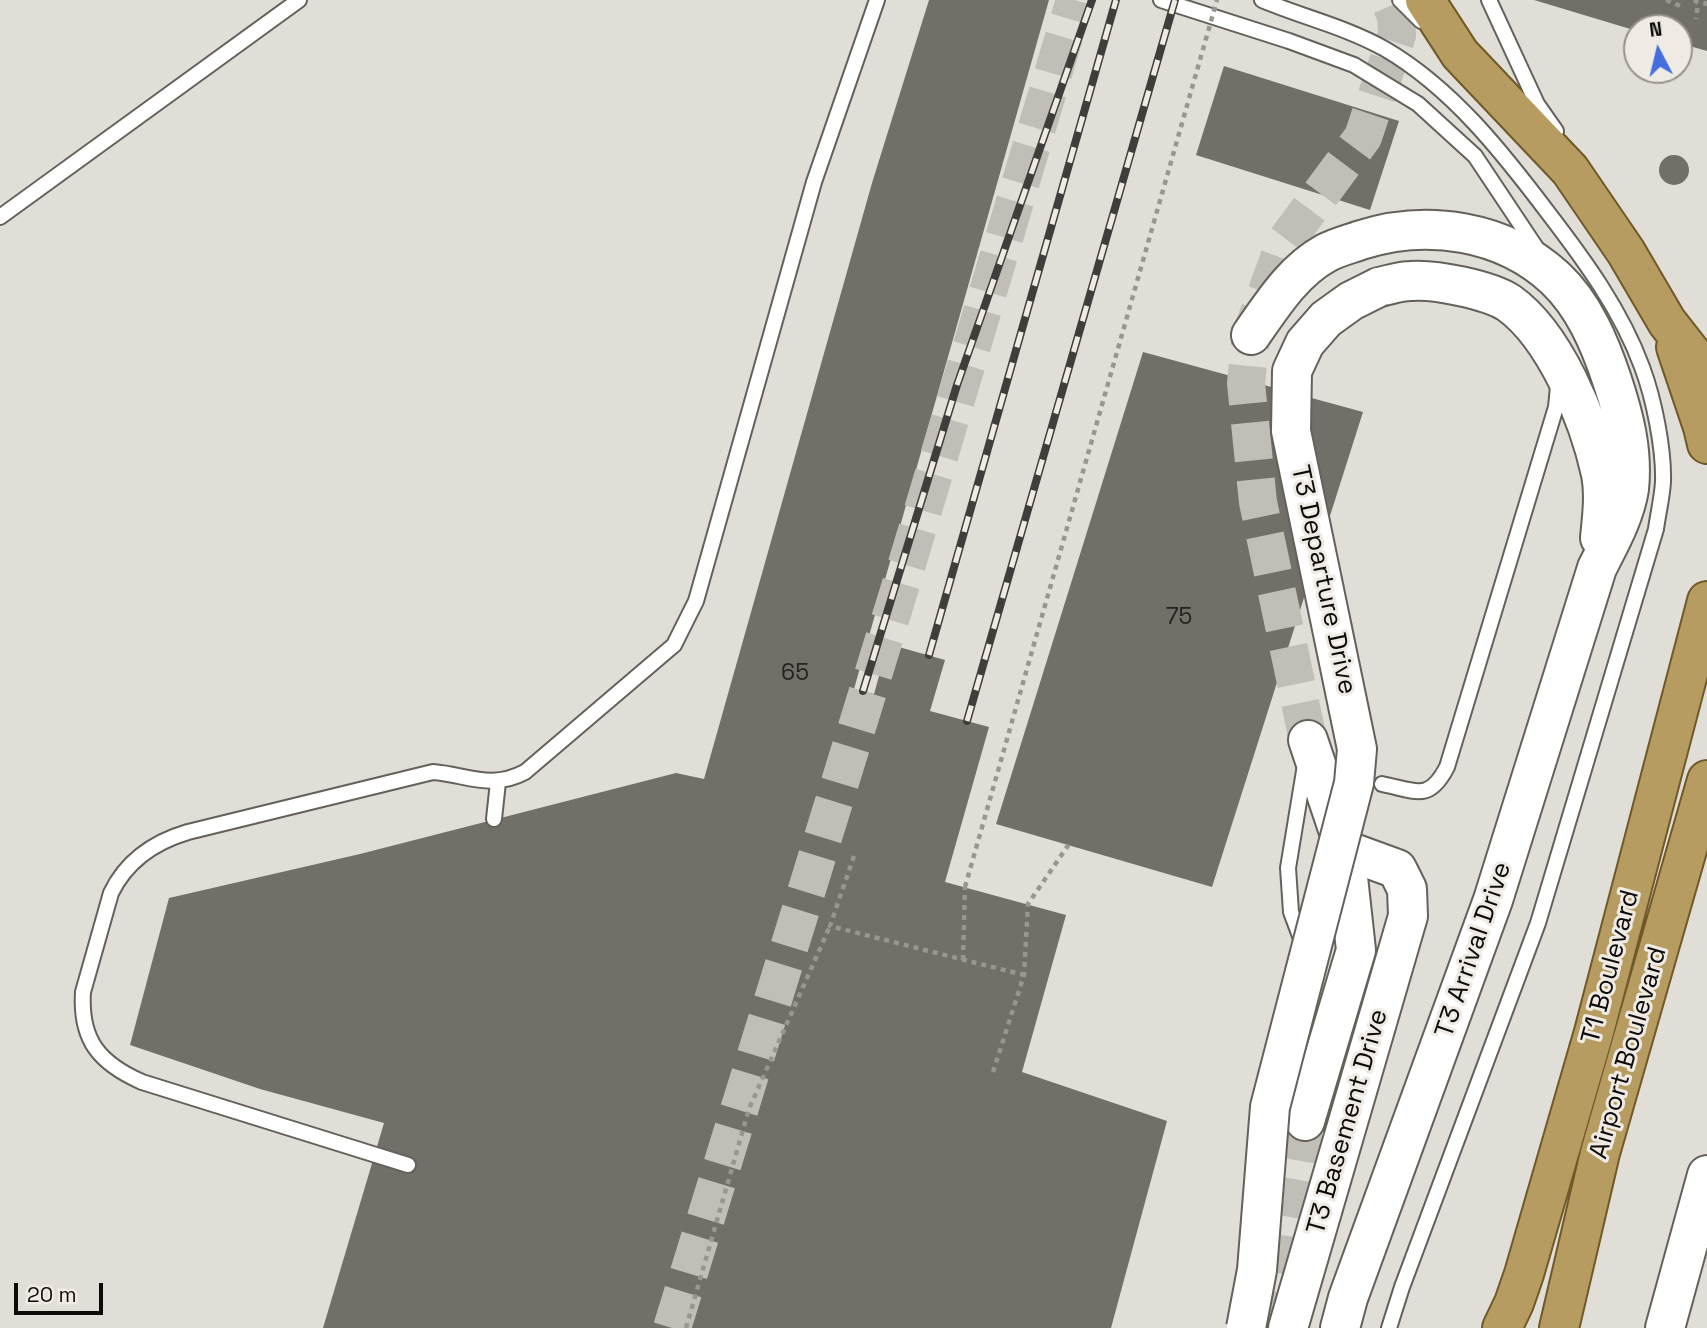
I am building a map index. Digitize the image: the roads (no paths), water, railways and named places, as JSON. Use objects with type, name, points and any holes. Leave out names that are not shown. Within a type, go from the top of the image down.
[{"type":"highway","points":[[1425,0],[1460,54],[1570,170],[1626,252],[1667,322],[1707,373]]},
{"type":"highway","points":[[1667,322],[1707,444]]},
{"type":"highway","name":"T1 Boulevard","points":[[1502,1328],[1524,1274],[1590,1045],[1707,601]]},
{"type":"highway","name":"Airport Boulevard","points":[[1559,1328],[1600,1153],[1707,780]]},
{"type":"main road","points":[[1251,335],[1280,293],[1301,272],[1326,253],[1386,232],[1415,229],[1478,236],[1502,244],[1531,260],[1556,279],[1594,332],[1617,395],[1630,451],[1629,492],[1615,533],[1597,568]]},
{"type":"main road","name":"T3 Departure Drive","points":[[1246,1328],[1257,1270],[1270,1107],[1354,783],[1357,749],[1292,431],[1292,371],[1305,343],[1326,319],[1379,287],[1411,281],[1445,283],[1507,302],[1535,326],[1560,364],[1584,422],[1601,475],[1604,504],[1597,568]]},
{"type":"main road","name":"T3 Arrival Drive","points":[[1340,1328],[1348,1298],[1493,900],[1597,568]]},
{"type":"main road","name":"T3 Basement Drive","points":[[1305,1121],[1327,1002],[1356,950],[1345,850],[1308,740]]},
{"type":"main road","name":"T3 Basement Drive","points":[[1288,1328],[1408,916],[1407,889],[1397,869],[1345,850]]},
{"type":"main road","points":[[1665,1328],[1707,1175]]},
{"type":"lane","points":[[0,217],[299,0]]},
{"type":"lane","points":[[408,1165],[142,1082],[117,1071],[100,1054],[86,1033],[82,1009],[83,992],[116,883],[138,855],[170,837],[433,772],[498,782],[513,779],[525,772],[674,645],[696,601],[814,182],[877,0]]},
{"type":"lane","points":[[1161,0],[1290,41],[1354,65],[1418,104],[1475,156],[1556,279]]},
{"type":"lane","points":[[1262,0],[1341,28],[1386,50],[1444,92],[1506,156],[1585,261],[1619,315],[1643,368],[1657,419],[1663,481],[1656,529],[1538,923],[1402,1287],[1390,1328]]},
{"type":"lane","points":[[1400,0],[1449,53],[1460,54]]},
{"type":"lane","points":[[1489,0],[1537,103],[1570,150],[1570,170]]},
{"type":"lane","points":[[1382,784],[1423,792],[1437,785],[1447,767],[1556,407],[1560,364]]},
{"type":"lane","points":[[1308,740],[1288,868],[1291,912],[1327,1002]]},
{"type":"lane","points":[[494,820],[498,782]]},
{"type":"tunnel","points":[[672,1328],[901,584],[1075,0]]},
{"type":"tunnel","points":[[1308,740],[1258,502],[1246,383],[1251,335],[1285,242],[1363,137],[1397,35],[1396,16],[1389,0]]},
{"type":"tunnel","points":[[1265,1328],[1273,1306],[1305,1121]]},
{"type":"railway","points":[[863,691],[957,385],[1092,0]]},
{"type":"railway","points":[[929,655],[1116,0]]},
{"type":"railway","points":[[967,721],[1175,0]]}]
